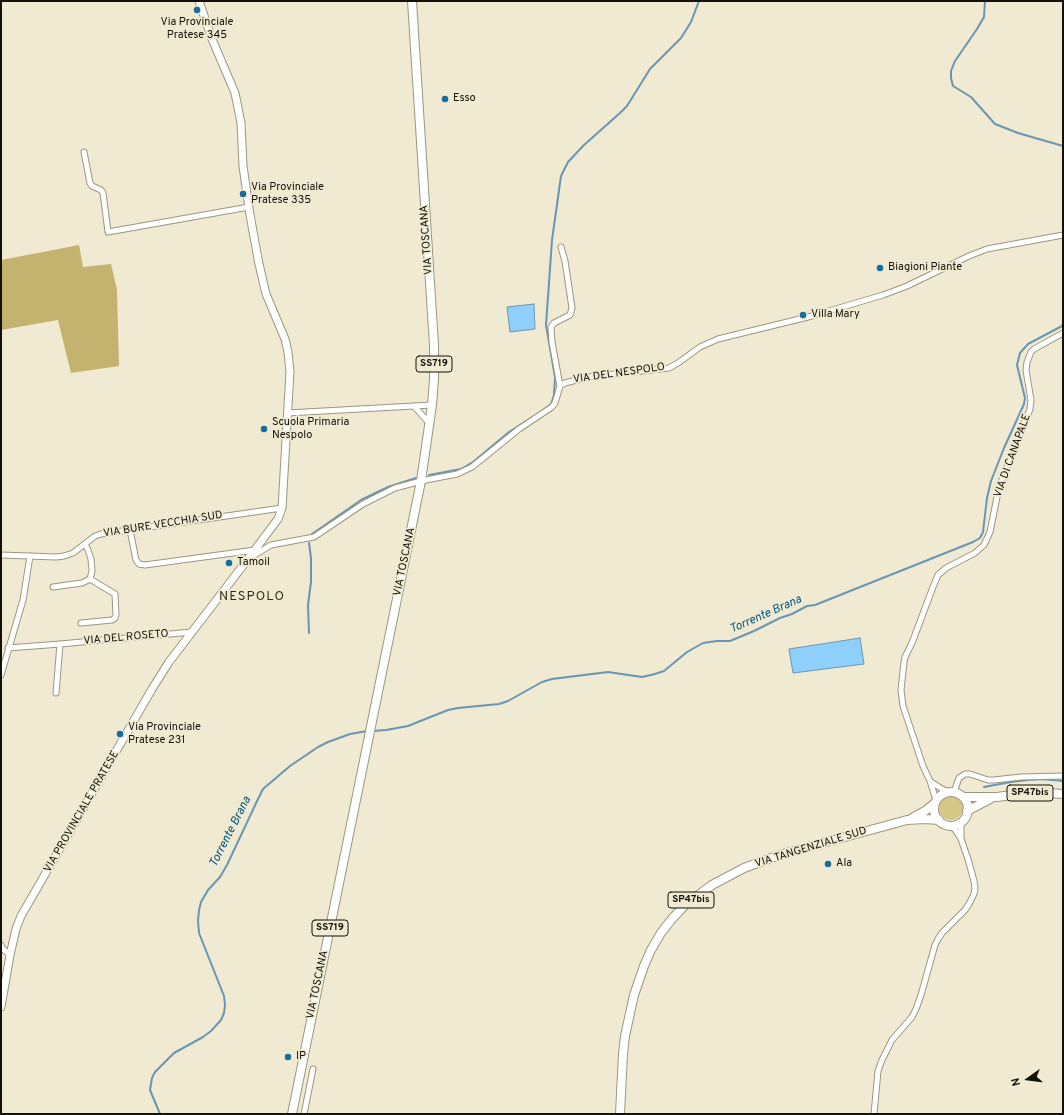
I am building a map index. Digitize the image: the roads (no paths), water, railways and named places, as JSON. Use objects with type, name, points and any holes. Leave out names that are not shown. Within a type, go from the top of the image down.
[{"type":"main road","name":"VIA TOSCANA","points":[[292,1114],[421,481],[430,424],[434,380],[433,332],[412,1]]},
{"type":"main road","name":"SP47bis","points":[[951,792],[963,797],[997,797],[1034,792],[1063,794]]},
{"type":"main road","name":"VIA TANGENZIALE SUD","points":[[620,1114],[624,1048],[629,1015],[636,988],[651,950],[661,933],[685,905],[727,876],[757,863],[790,852],[907,820],[925,811],[942,794],[951,792]]},
{"type":"main road","points":[[951,825],[961,822],[965,817],[967,804],[963,797]]},
{"type":"main road","name":"SP47bis","points":[[967,811],[983,802],[997,797]]},
{"type":"main road","points":[[935,801],[935,814],[939,820]]},
{"type":"main road","name":"VIA TANGENZIALE SUD","points":[[907,820],[939,820],[943,824],[951,825]]},
{"type":"street","name":"VIA PROVINCIALE PRATESE","points":[[1,1005],[10,955],[16,929],[21,916],[152,689],[192,632],[278,518],[282,508],[290,372],[288,352],[285,339],[266,294],[259,264],[243,166],[241,123],[235,93],[212,38],[199,1]]},
{"type":"street","points":[[84,152],[90,183],[103,193],[108,232],[249,207]]},
{"type":"street","name":"VIA DEL NESPOLO","points":[[560,386],[564,383],[582,378],[669,368],[700,346],[718,339],[812,316],[883,295],[907,286],[969,256],[987,249],[1063,235]]},
{"type":"street","name":"VIA DEL NESPOLO","points":[[248,559],[271,545],[314,537],[373,498],[401,486],[457,474],[472,467],[519,429],[552,408],[560,386],[552,345],[552,324],[570,315],[572,308],[565,261],[561,247]]},
{"type":"street","name":"VIA DI CANAPALE","points":[[935,801],[930,781],[923,766],[902,700],[901,690],[905,657],[912,643],[938,575],[946,568],[974,553],[984,545],[987,539],[990,532],[999,487],[1030,409],[1031,400],[1026,370],[1027,362],[1031,352],[1034,349],[1063,333]]},
{"type":"street","points":[[287,413],[432,405]]},
{"type":"street","points":[[414,406],[430,424]]},
{"type":"street","name":"VIA BURE VECCHIA SUD","points":[[1,555],[64,556],[73,553],[99,535],[282,508]]},
{"type":"street","points":[[130,530],[136,560],[139,564],[145,565],[255,550]]},
{"type":"street","points":[[53,587],[82,583],[90,579],[92,571],[91,559],[85,544]]},
{"type":"street","points":[[1,675],[24,596],[30,556]]},
{"type":"street","points":[[81,623],[112,620],[116,615],[115,594],[90,579]]},
{"type":"street","name":"VIA DEL ROSETO","points":[[8,648],[192,632]]},
{"type":"street","points":[[56,693],[60,644]]},
{"type":"street","points":[[930,781],[942,789],[951,792],[959,778],[965,774],[994,780],[1021,777],[1063,776]]},
{"type":"street","points":[[961,822],[961,839]]},
{"type":"street","points":[[874,1114],[878,1071],[884,1055],[892,1040],[912,1017],[916,1009],[938,939],[965,910],[974,894],[974,881],[968,859],[961,839],[951,825]]},
{"type":"street","points":[[1,945],[10,955]]},
{"type":"street","points":[[304,1114],[313,1069]]},
{"type":"water","points":[[534,304],[535,329],[510,332],[507,307]]},
{"type":"water","points":[[860,638],[864,664],[793,673],[789,649]]},
{"type":"waterway","points":[[542,411],[551,404],[554,395],[555,377],[546,325],[552,240],[561,176],[568,162],[584,145],[627,106],[650,69],[681,38],[691,22],[699,1]]},
{"type":"waterway","name":"Torrente Brana","points":[[985,1],[984,17],[955,61],[951,71],[953,86],[971,97],[995,124],[1018,133],[1063,146]]},
{"type":"waterway","name":"Torrente Brana","points":[[372,731],[408,726],[448,710],[499,704],[508,701],[542,682],[552,679],[608,672],[642,677],[655,674],[664,671],[687,652],[703,643],[730,641],[807,606],[815,605],[980,538],[983,532],[987,498],[991,481],[1024,404],[1025,398],[1017,365],[1020,353],[1028,344],[1062,326],[1063,323]]},
{"type":"waterway","points":[[429,475],[461,469],[473,462],[509,432],[534,416]]},
{"type":"waterway","points":[[312,534],[361,500],[388,487],[416,478]]},
{"type":"waterway","points":[[309,543],[311,558],[311,582],[308,605],[309,633]]},
{"type":"waterway","name":"Torrente Brana","points":[[160,1114],[150,1090],[152,1078],[155,1072],[174,1053],[211,1031],[221,1020],[224,1013],[224,996],[199,933],[198,921],[201,902],[227,865],[263,789],[290,766],[318,747],[350,734],[367,731]]},
{"type":"waterway","points":[[984,787],[1028,780],[1042,779],[1063,781]]},
{"type":"place","name":"Via Provinciale Pratese 345","points":[[197,10]]},
{"type":"place","name":"Esso","points":[[445,99]]},
{"type":"place","name":"Via Provinciale Pratese 335","points":[[243,194]]},
{"type":"place","name":"Biagioni Piante","points":[[880,268]]},
{"type":"place","name":"Villa Mary","points":[[803,315]]},
{"type":"place","name":"Scuola Primaria Nespolo","points":[[264,429]]},
{"type":"place","name":"Tamoil","points":[[229,563]]},
{"type":"place","name":"Via Provinciale Pratese 231","points":[[120,734]]},
{"type":"place","name":"Ala","points":[[828,864]]},
{"type":"place","name":"IP","points":[[288,1057]]},
{"type":"district","name":"NESPOLO","points":[[252,597]]}]
